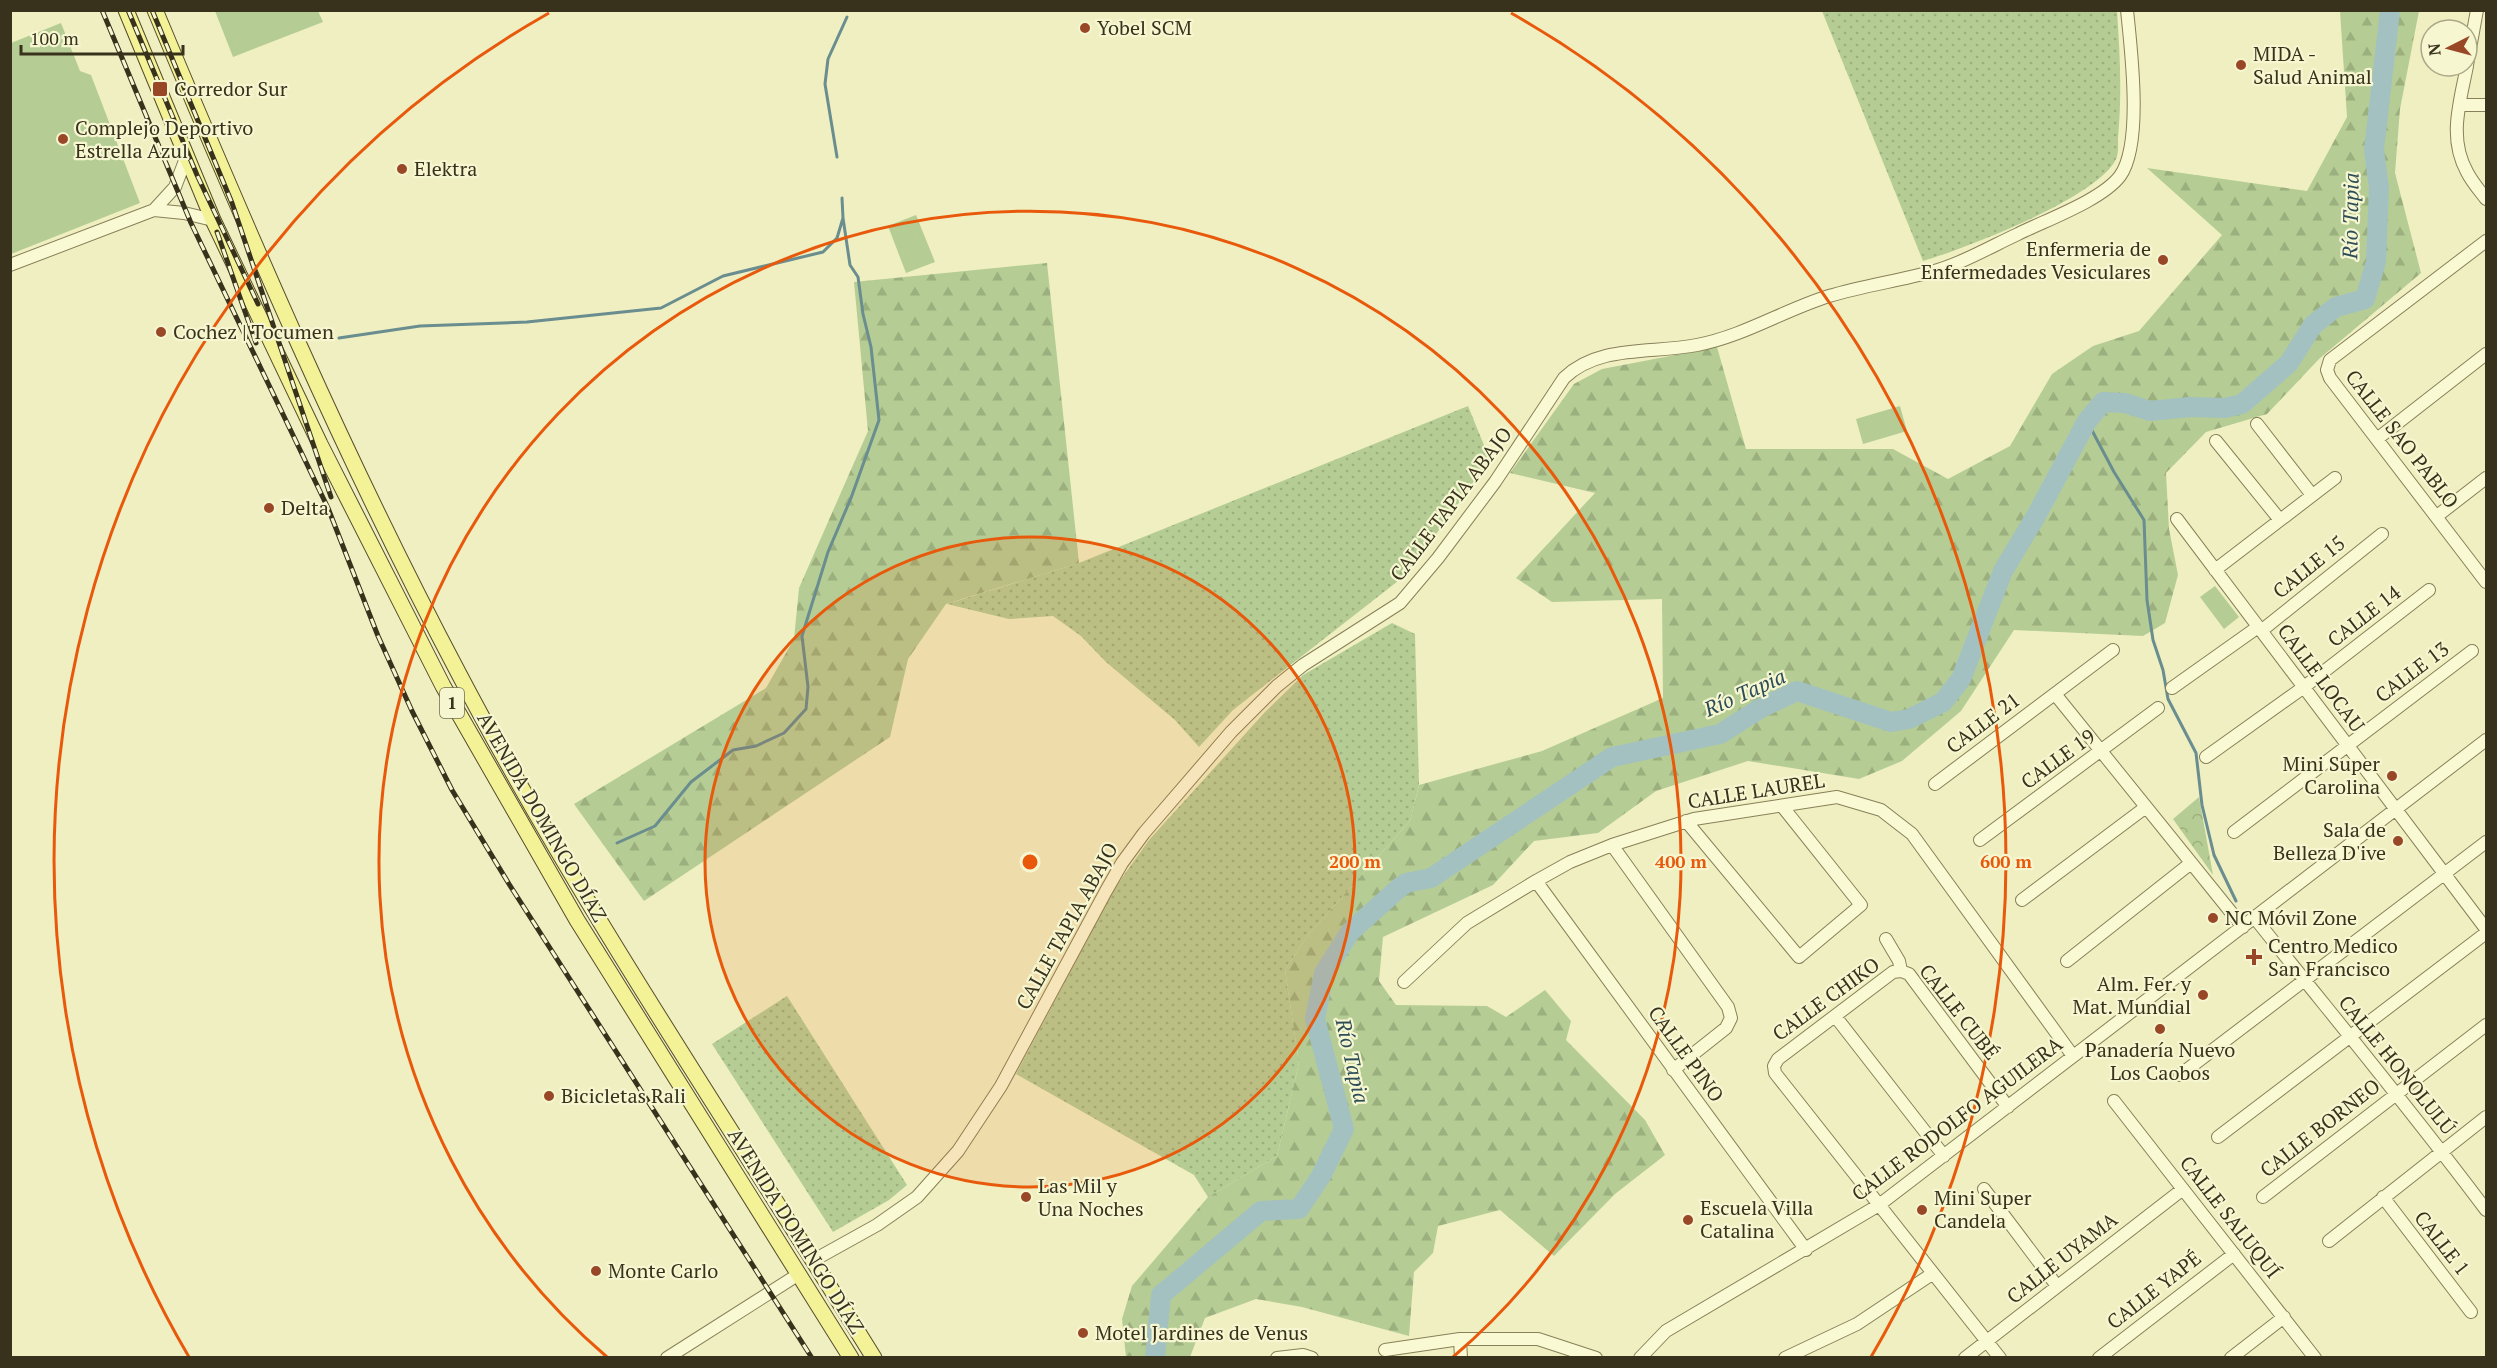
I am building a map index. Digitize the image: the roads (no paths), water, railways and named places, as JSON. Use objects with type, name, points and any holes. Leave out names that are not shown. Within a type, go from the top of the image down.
[{"type":"main road","name":"AVENIDA DOMINGO DÍAZ","points":[[126,10],[213,220],[320,444],[453,704],[576,920],[851,1358]]},
{"type":"main road","name":"AVENIDA DOMINGO DÍAZ","points":[[155,10],[226,182],[325,403],[459,676],[592,910],[874,1358]]},
{"type":"street","name":"CALLE TAPIA ABAJO","points":[[814,1260],[877,1225],[917,1197],[938,1176],[992,1102],[1122,863],[1144,833],[1231,732],[1277,686],[1303,665],[1400,603],[1438,558],[1495,482],[1569,372],[1585,363],[1619,353],[1696,345],[1723,339],[1828,297],[1933,271],[1969,257],[2095,197],[2120,176],[2129,158],[2133,133],[2127,10]]},
{"type":"street","points":[[2465,78],[2455,128],[2459,153],[2467,172],[2487,199]]},
{"type":"street","points":[[2460,105],[2487,105]]},
{"type":"street","points":[[154,210],[175,187],[186,158]]},
{"type":"street","points":[[10,265],[154,210],[184,213],[213,220]]},
{"type":"street","name":"CALLE SAO PABLO","points":[[2487,241],[2330,360],[2327,370],[2330,378],[2487,582]]},
{"type":"street","points":[[2377,439],[2487,354]]},
{"type":"street","points":[[2256,424],[2312,495]]},
{"type":"street","points":[[2216,441],[2280,520]]},
{"type":"street","points":[[2215,570],[2335,478]]},
{"type":"street","points":[[2437,516],[2487,478]]},
{"type":"street","name":"CALLE LOCAU","points":[[2177,519],[2487,931]]},
{"type":"street","name":"CALLE 15","points":[[2172,688],[2260,629],[2382,534]]},
{"type":"street","name":"CALLE 14","points":[[2206,757],[2304,687],[2429,590]]},
{"type":"street","name":"CALLE 21","points":[[1935,784],[2113,650]]},
{"type":"street","name":"CALLE 13","points":[[2234,832],[2472,651]]},
{"type":"street","points":[[2055,694],[2243,927]]},
{"type":"street","name":"CALLE 19","points":[[1980,840],[2158,708]]},
{"type":"street","name":"CALLE RODOLFO AGUILERA","points":[[1640,1358],[1666,1331],[1880,1205],[2487,740]]},
{"type":"street","name":"CALLE LAUREL","points":[[1404,982],[1467,923],[1570,862],[1612,845],[1686,821],[1837,797],[1881,810],[1912,834],[2073,1056]]},
{"type":"street","points":[[1686,821],[1799,957],[1861,905],[1782,806]]},
{"type":"street","points":[[2022,900],[2146,807]]},
{"type":"street","points":[[2180,1074],[2487,842]]},
{"type":"street","points":[[1612,845],[1728,1007],[1731,1018],[1726,1028],[1673,1070]]},
{"type":"street","points":[[2067,961],[2191,863]]},
{"type":"street","name":"CALLE PINO","points":[[1536,881],[1806,1250]]},
{"type":"street","name":"CALLE HONOLULÚ","points":[[2254,917],[2349,1038],[2397,1093],[2487,1210]]},
{"type":"street","points":[[2218,1137],[2487,931]]},
{"type":"street","name":"CALLE CUBÉ","points":[[1886,939],[1899,961],[1901,971],[1909,974],[2008,1107]]},
{"type":"street","name":"CALLE CHIKO","points":[[1880,1205],[1775,1073],[1774,1066],[1778,1059],[1893,972],[1901,971]]},
{"type":"street","points":[[1835,1016],[1944,1156]]},
{"type":"street","name":"CALLE BORNEO","points":[[2263,1197],[2487,1026]]},
{"type":"street","name":"CALLE SALUQUÍ","points":[[2114,1101],[2315,1358]]},
{"type":"street","points":[[2329,1241],[2487,1117]]},
{"type":"street","points":[[1984,1189],[2057,1286]]},
{"type":"street","name":"CALLE UYAMA","points":[[1965,1358],[2182,1189]]},
{"type":"street","name":"CALLE 1","points":[[2383,1197],[2471,1312]]},
{"type":"street","points":[[1880,1205],[2000,1358]]},
{"type":"street","name":"CALLE YAPÉ","points":[[2099,1358],[2234,1254]]},
{"type":"street","points":[[667,1358],[799,1274]]},
{"type":"street","points":[[1785,1358],[1857,1323],[1932,1274]]},
{"type":"street","points":[[2231,1358],[2284,1317]]},
{"type":"street","points":[[1385,1350],[1460,1339],[1538,1339],[1596,1358]]},
{"type":"street","points":[[1460,1339],[1461,1358]]},
{"type":"street","points":[[1277,1358],[1303,1355],[1312,1358]]},
{"type":"waterway","name":"Río Tapia","points":[[1155,1358],[1161,1295],[1261,1211],[1299,1209],[1321,1176],[1344,1129],[1315,1019],[1324,973],[1350,932],[1399,888],[1406,883],[1431,878],[1612,757],[1720,734],[1761,708],[1797,691],[1891,722],[1909,719],[1943,702],[1961,679],[2003,571],[2036,516],[2087,421],[2103,402],[2125,403],[2150,411],[2190,407],[2225,408],[2242,404],[2289,363],[2313,325],[2336,307],[2365,299],[2376,262],[2379,188],[2374,150],[2390,10]]},
{"type":"waterway","points":[[837,157],[825,84],[828,59],[847,17]]},
{"type":"waterway","points":[[339,338],[420,326],[527,322],[661,308],[723,276],[823,252],[837,238],[843,218],[842,198]]},
{"type":"waterway","points":[[617,843],[655,826],[691,782],[733,750],[756,746],[784,733],[806,709],[808,687],[802,636],[828,552],[851,498],[879,420],[871,347],[863,314],[858,277],[850,265],[843,218]]},
{"type":"waterway","points":[[2087,421],[2114,472],[2144,520],[2147,600],[2153,640],[2163,670],[2168,699],[2196,753],[2202,805],[2214,855],[2236,901]]},
{"type":"railway","points":[[102,10],[191,223],[328,508],[378,636],[412,711],[452,790],[509,884],[812,1358]]},
{"type":"railway","points":[[128,10],[197,175],[258,304]]},
{"type":"railway","points":[[152,10],[232,203],[331,497]]},
{"type":"railway","points":[[217,232],[256,343]]},
{"type":"place","name":"Yobel SCM","points":[[1085,28]]},
{"type":"place","name":"MIDA - Salud Animal","points":[[2241,65]]},
{"type":"place","name":"Corredor Sur","points":[[160,89]]},
{"type":"place","name":"Complejo Deportivo Estrella Azul","points":[[63,139]]},
{"type":"place","name":"Elektra","points":[[402,169]]},
{"type":"place","name":"Enfermeria de Enfermedades Vesiculares","points":[[2163,260]]},
{"type":"place","name":"Cochez | Tocumen","points":[[161,332]]},
{"type":"place","name":"Delta","points":[[269,508]]},
{"type":"place","name":"Mini Super Carolina","points":[[2392,776]]},
{"type":"place","name":"Sala de Belleza D'ive","points":[[2398,841]]},
{"type":"place","name":"NC Móvil Zone","points":[[2213,918]]},
{"type":"place","name":"Centro Medico San Francisco","points":[[2254,957]]},
{"type":"place","name":"Alm. Fer. y Mat. Mundial","points":[[2203,995]]},
{"type":"place","name":"Panadería Nuevo Los Caobos","points":[[2160,1029]]},
{"type":"place","name":"Bicicletas Rali","points":[[549,1096]]},
{"type":"place","name":"Las Mil y Una Noches","points":[[1026,1197]]},
{"type":"place","name":"Mini Super Candela","points":[[1922,1210]]},
{"type":"place","name":"Escuela Villa Catalina","points":[[1688,1220]]},
{"type":"place","name":"Monte Carlo","points":[[596,1271]]},
{"type":"place","name":"Motel Jardines de Venus","points":[[1083,1333]]}]
